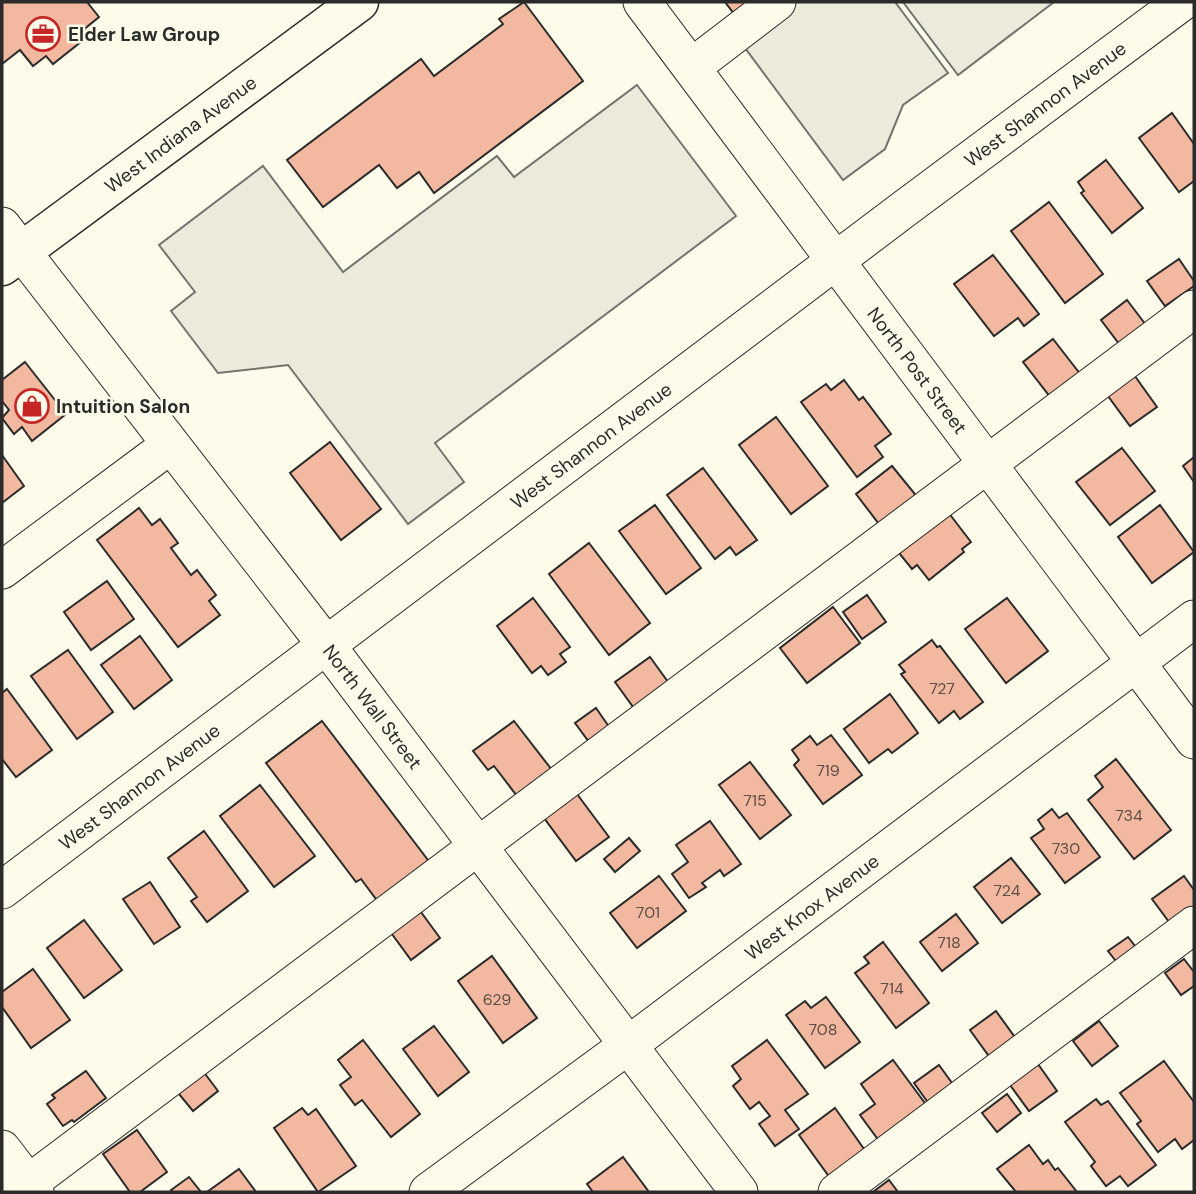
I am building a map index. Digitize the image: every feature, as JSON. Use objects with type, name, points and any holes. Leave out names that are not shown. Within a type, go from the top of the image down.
[{"type":"main road","name":"West Indiana Avenue","points":[[8,248],[359,2]]},
{"type":"street","name":"North Post Street","points":[[642,2],[1194,740]]},
{"type":"street","points":[[692,67],[777,2]]},
{"type":"street","name":"West Shannon Avenue","points":[[2,890],[1182,2]]},
{"type":"street","name":"North Wall Street","points":[[8,248],[170,444],[327,646],[738,1192]]},
{"type":"street","points":[[2,1149],[27,1189],[477,847],[1194,309]]},
{"type":"street","points":[[2,570],[170,444]]},
{"type":"street","name":"West Knox Avenue","points":[[429,1192],[1194,619]]},
{"type":"street","points":[[837,1192],[1194,925]]},
{"type":"shaded area","points":[[759,2],[895,2],[948,73],[903,105],[885,149],[843,180],[728,25]]},
{"type":"shaded area","points":[[903,2],[1054,2],[958,75]]},
{"type":"shaded area","points":[[637,85],[736,216],[435,443],[464,482],[408,524],[288,365],[218,373],[171,311],[195,292],[159,245],[263,166],[343,272],[497,156],[514,177]]},
{"type":"building","name":"Elder Law Group","points":[[2,2],[87,2],[99,17],[82,31],[87,37],[53,64],[46,56],[33,66],[20,50],[2,64]]},
{"type":"building","points":[[524,2],[583,81],[434,193],[419,172],[397,188],[379,165],[323,207],[287,160],[421,59],[434,76],[503,24],[499,19]]},
{"type":"building","points":[[725,2],[752,2],[735,15]]},
{"type":"building","points":[[1172,113],[1194,144],[1194,181],[1179,192],[1139,138]]},
{"type":"building","points":[[1106,160],[1143,208],[1112,233],[1081,193],[1084,191],[1078,182]]},
{"type":"building","points":[[1049,202],[1103,274],[1065,303],[1011,231]]},
{"type":"building","points":[[993,255],[1039,314],[1024,326],[1018,318],[994,336],[954,284]]},
{"type":"building","points":[[1179,259],[1194,281],[1194,286],[1165,306],[1147,281]]},
{"type":"building","points":[[1127,300],[1149,329],[1123,349],[1101,320]]},
{"type":"building","points":[[1053,339],[1081,375],[1051,398],[1023,362]]},
{"type":"building","name":"Intuition Salon","points":[[25,362],[66,414],[32,441],[22,427],[14,434],[2,418],[9,410],[2,401],[2,380]]},
{"type":"building","points":[[1132,372],[1157,407],[1130,426],[1105,392]]},
{"type":"building","points":[[844,380],[859,400],[863,397],[891,434],[875,446],[883,457],[857,477],[801,402],[826,384],[831,390]]},
{"type":"building","points":[[776,417],[828,486],[791,514],[739,445]]},
{"type":"building","points":[[330,442],[381,509],[341,540],[290,473]]},
{"type":"building","points":[[1122,448],[1155,491],[1110,525],[1076,482]]},
{"type":"building","points":[[2,455],[24,486],[2,503]]},
{"type":"building","points":[[1194,457],[1194,482],[1183,466]]},
{"type":"building","points":[[892,466],[919,499],[882,528],[856,494]]},
{"type":"building","points":[[703,468],[757,540],[736,555],[730,547],[715,559],[667,495]]},
{"type":"building","points":[[655,505],[701,568],[666,594],[619,531]]},
{"type":"building","points":[[1160,505],[1194,552],[1152,583],[1118,537]]},
{"type":"building","points":[[139,508],[152,525],[160,519],[178,543],[171,548],[191,575],[197,570],[216,595],[209,601],[220,615],[178,647],[97,540]]},
{"type":"building","points":[[948,512],[971,542],[962,549],[964,552],[929,580],[917,565],[912,569],[899,553]]},
{"type":"building","points":[[589,543],[650,623],[609,655],[549,574]]},
{"type":"building","points":[[107,581],[134,619],[91,650],[64,612]]},
{"type":"building","points":[[867,595],[886,622],[862,639],[843,612]]},
{"type":"building","points":[[533,598],[570,647],[560,654],[566,662],[548,675],[541,666],[532,673],[497,626]]},
{"type":"building","points":[[1007,598],[1048,651],[1006,683],[965,629]]},
{"type":"building","points":[[833,607],[860,643],[807,683],[780,648]]},
{"type":"building","points":[[140,636],[172,680],[134,709],[101,665]]},
{"type":"building","points":[[932,640],[937,647],[940,646],[983,702],[960,719],[954,711],[939,723],[901,674],[905,672],[899,665]]},
{"type":"building","points":[[68,650],[113,712],[77,739],[31,676]]},
{"type":"building","points":[[650,657],[671,686],[636,711],[615,682]]},
{"type":"building","points":[[7,689],[52,750],[16,777],[2,759],[2,693]]},
{"type":"building","points":[[890,694],[918,733],[892,753],[888,749],[869,763],[844,729]]},
{"type":"building","points":[[596,708],[612,731],[592,746],[575,723]]},
{"type":"building","points":[[322,721],[431,864],[379,903],[361,879],[356,882],[266,763]]},
{"type":"building","points":[[514,721],[552,770],[517,796],[494,766],[488,770],[473,751]]},
{"type":"building","points":[[831,735],[862,775],[823,804],[794,765],[799,760],[792,750],[810,736],[817,745]]},
{"type":"building","points":[[1116,759],[1171,830],[1134,859],[1088,800],[1103,787],[1095,776]]},
{"type":"building","points":[[750,762],[791,815],[760,839],[719,785]]},
{"type":"building","points":[[260,785],[315,856],[274,887],[220,816]]},
{"type":"building","points":[[574,790],[609,837],[576,861],[541,814]]},
{"type":"building","points":[[1052,809],[1059,818],[1067,813],[1100,857],[1065,883],[1031,838],[1044,829],[1038,820]]},
{"type":"building","points":[[710,821],[741,864],[724,876],[720,870],[702,883],[706,887],[689,898],[672,874],[688,862],[676,845]]},
{"type":"building","points":[[204,831],[248,891],[207,922],[191,901],[197,897],[168,858]]},
{"type":"building","points":[[629,838],[640,851],[615,872],[604,859]]},
{"type":"building","points":[[1011,858],[1040,894],[1002,923],[974,887]]},
{"type":"building","points":[[659,876],[686,911],[637,948],[610,913]]},
{"type":"building","points":[[1184,876],[1194,890],[1194,915],[1175,930],[1152,899]]},
{"type":"building","points":[[150,882],[180,927],[154,944],[123,899]]},
{"type":"building","points":[[418,908],[440,938],[411,960],[389,930]]},
{"type":"building","points":[[956,914],[978,943],[942,971],[920,942]]},
{"type":"building","points":[[84,920],[122,970],[84,998],[47,948]]},
{"type":"building","points":[[1128,937],[1142,955],[1122,969],[1108,951]]},
{"type":"building","points":[[883,942],[929,1003],[896,1028],[855,973],[869,963],[864,957]]},
{"type":"building","points":[[492,956],[537,1018],[503,1043],[458,981]]},
{"type":"building","points":[[1184,959],[1194,972],[1194,986],[1181,995],[1165,973]]},
{"type":"building","points":[[33,969],[70,1020],[31,1048],[2,1007],[2,992]]},
{"type":"building","points":[[826,997],[860,1042],[825,1068],[786,1015],[805,1001],[811,1008]]},
{"type":"building","points":[[996,1011],[1022,1047],[996,1066],[970,1030]]},
{"type":"building","points":[[1099,1021],[1118,1046],[1092,1066],[1073,1041]]},
{"type":"building","points":[[434,1026],[469,1072],[438,1096],[403,1049]]},
{"type":"building","points":[[363,1040],[420,1114],[391,1137],[362,1100],[355,1105],[340,1085],[351,1077],[338,1060]]},
{"type":"building","points":[[767,1040],[808,1094],[785,1110],[799,1129],[775,1146],[759,1124],[770,1116],[759,1102],[750,1109],[733,1086],[741,1079],[732,1066]]},
{"type":"building","points":[[893,1060],[933,1114],[885,1149],[860,1115],[875,1104],[861,1084]]},
{"type":"building","points":[[1164,1061],[1194,1102],[1194,1140],[1182,1149],[1175,1139],[1158,1152],[1137,1124],[1141,1121],[1120,1093]]},
{"type":"building","points":[[1038,1064],[1057,1091],[1029,1111],[1010,1085]]},
{"type":"building","points":[[939,1065],[960,1094],[934,1111],[914,1083]]},
{"type":"building","points":[[200,1067],[218,1091],[193,1111],[174,1088]]},
{"type":"building","points":[[86,1071],[106,1098],[74,1122],[72,1120],[63,1126],[47,1104],[55,1098],[52,1095]]},
{"type":"building","points":[[1007,1094],[1021,1113],[997,1132],[982,1113]]},
{"type":"building","points":[[1096,1099],[1101,1105],[1108,1101],[1156,1165],[1128,1186],[1120,1176],[1106,1186],[1091,1166],[1095,1162],[1065,1122]]},
{"type":"building","points":[[302,1108],[308,1115],[316,1109],[356,1166],[318,1192],[274,1128]]},
{"type":"building","points":[[835,1108],[869,1156],[833,1182],[799,1135]]},
{"type":"building","points":[[137,1130],[167,1172],[140,1192],[130,1192],[103,1154]]},
{"type":"building","points":[[1029,1145],[1043,1164],[1048,1160],[1055,1170],[1058,1168],[1077,1192],[1016,1192],[997,1169]]},
{"type":"building","points":[[623,1157],[649,1192],[593,1192],[587,1184]]},
{"type":"building","points":[[239,1169],[256,1192],[207,1192]]},
{"type":"building","points":[[189,1177],[201,1192],[171,1190]]},
{"type":"building","points":[[889,1180],[898,1192],[873,1192]]},
{"type":"place","name":"Elder Law Group","points":[[43,34]]},
{"type":"place","name":"Intuition Salon","points":[[32,406]]}]
